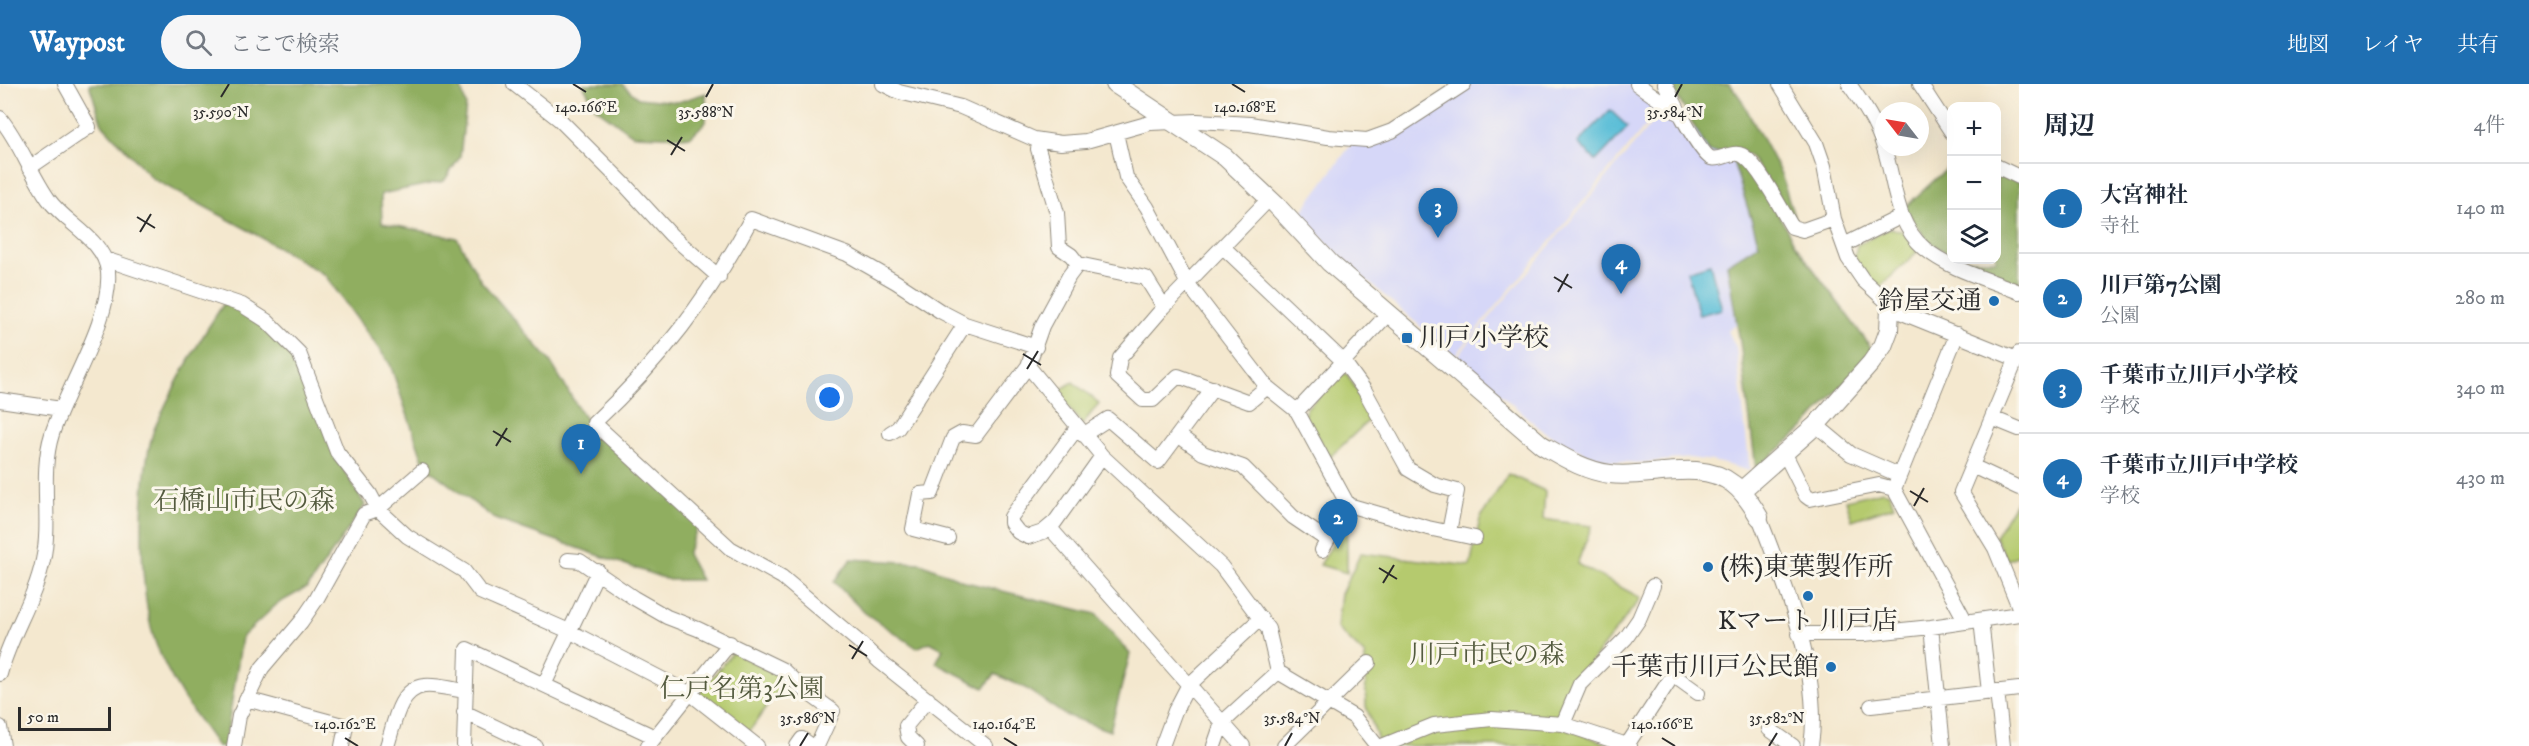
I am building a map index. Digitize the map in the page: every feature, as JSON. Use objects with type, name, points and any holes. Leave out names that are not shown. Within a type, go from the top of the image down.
[{"type":"street","points":[[29,168],[89,127],[65,84]]},
{"type":"street","points":[[514,84],[560,120],[671,235],[719,277]]},
{"type":"street","points":[[883,84],[899,92],[962,106],[1034,139],[1049,143],[1086,141],[1150,123],[1172,122],[1250,124],[1328,137],[1367,140],[1392,131],[1464,84]]},
{"type":"street","points":[[1114,84],[1225,157],[1330,263],[1542,445],[1572,462],[1607,473],[1619,475],[1702,472],[1722,477],[1741,491],[1759,517],[1776,560],[1799,634],[1810,683],[1813,718],[1811,746]]},
{"type":"street","points":[[1637,84],[1680,114]]},
{"type":"street","points":[[1665,84],[1680,114],[1710,158],[1735,154],[1744,156],[1758,172],[1792,227],[1803,230],[1834,219]]},
{"type":"street","points":[[1849,84],[1873,122],[1884,147],[1900,217],[1916,241],[1935,256],[2019,292]]},
{"type":"street","points":[[1920,84],[1947,125]]},
{"type":"street","points":[[1741,491],[1816,425],[1871,363],[1883,346],[1889,330],[1890,308],[1886,300],[1870,288],[1855,269],[1834,219],[1824,166],[1816,143],[1782,85]]},
{"type":"street","points":[[0,118],[50,202],[98,249],[105,259],[107,283],[100,315],[80,372],[61,409],[47,451],[44,490],[44,559],[0,674]]},
{"type":"street","points":[[1116,133],[1126,177],[1147,207],[1188,284],[1267,387],[1297,411],[1348,505],[1475,538]]},
{"type":"street","points":[[1038,149],[1057,213],[1059,247],[1071,255],[1078,264],[1146,278],[1164,307]]},
{"type":"street","points":[[2001,168],[2019,177]]},
{"type":"street","points":[[1267,387],[1249,402],[1178,376],[1153,399],[1143,400],[1117,376],[1120,358],[1164,307],[1269,199]]},
{"type":"street","points":[[1844,245],[1900,217]]},
{"type":"street","points":[[986,746],[879,661],[782,577],[730,548],[594,423],[646,372],[690,318],[719,277],[751,219],[848,254],[965,324],[1036,347]]},
{"type":"street","points":[[1223,247],[1344,362],[1365,391],[1408,469],[1435,485],[1457,491],[1449,532]]},
{"type":"street","points":[[105,259],[242,305],[267,321],[299,353],[337,452],[370,494],[378,509],[407,536],[464,571],[480,592],[569,631],[691,694],[748,743]]},
{"type":"street","points":[[948,538],[913,529],[920,494],[932,493],[953,438],[962,434],[976,435],[1028,366],[1042,326],[1078,264]]},
{"type":"street","points":[[1890,308],[2018,357],[1961,492],[1995,548],[2018,600]]},
{"type":"street","points":[[1297,411],[1388,314]]},
{"type":"street","points":[[890,433],[898,428],[965,324]]},
{"type":"street","points":[[1894,489],[1956,334]]},
{"type":"street","points":[[1028,366],[1102,456],[1221,566],[1268,629],[1278,672],[1354,717],[1377,746]]},
{"type":"street","points":[[1102,456],[1050,528],[1028,537],[1018,532],[1011,523],[1011,518],[1080,431],[1108,419],[1158,462],[1213,388]]},
{"type":"street","points":[[0,400],[61,409]]},
{"type":"street","points":[[1992,418],[2019,429]]},
{"type":"street","points":[[1816,425],[1851,454],[1899,475]]},
{"type":"street","points":[[1178,435],[1203,453],[1243,467],[1324,545],[1348,505]]},
{"type":"street","points":[[1785,454],[1806,496],[1810,499],[1879,485],[1894,489],[1966,622]]},
{"type":"street","points":[[1972,466],[2019,488]]},
{"type":"street","points":[[234,746],[239,716],[262,668],[301,622],[316,600],[364,514],[378,509],[422,471]]},
{"type":"street","points":[[1050,528],[1243,746]]},
{"type":"street","points":[[568,560],[580,561],[598,571],[634,598],[667,617],[783,670],[804,690],[833,711],[814,746],[802,739],[797,746]]},
{"type":"street","points":[[544,684],[598,571]]},
{"type":"street","points":[[1563,724],[1580,684],[1626,638],[1639,619],[1653,586]]},
{"type":"street","points":[[1799,634],[1864,634],[2019,614]]},
{"type":"street","points":[[1162,746],[1175,711],[1188,686],[1261,618]]},
{"type":"street","points":[[1981,620],[2003,746]]},
{"type":"street","points":[[1931,627],[1943,746]]},
{"type":"street","points":[[464,746],[467,649],[544,684],[651,742],[730,644]]},
{"type":"street","points":[[1284,746],[1369,663]]},
{"type":"street","points":[[1214,746],[1222,723],[1278,672]]},
{"type":"street","points":[[1382,746],[1434,725],[1492,719],[1563,724],[1629,745],[1673,675],[1698,693]]},
{"type":"street","points":[[387,746],[407,693],[424,686],[466,691]]},
{"type":"street","points":[[1871,706],[2019,689]]},
{"type":"street","points":[[246,699],[346,726],[342,746]]},
{"type":"street","points":[[917,746],[908,737],[906,726],[928,699]]},
{"type":"street","points":[[464,712],[535,746]]},
{"type":"street","points":[[0,726],[3,746]]},
{"type":"street","points":[[1769,729],[1793,746]]},
{"type":"shaded area","points":[[1469,84],[1631,84],[1663,105],[1455,356],[1345,262],[1300,214],[1353,142],[1367,143]]},
{"type":"shaded area","points":[[1665,107],[1731,158],[1759,244],[1727,264],[1736,324],[1728,331],[1736,347],[1750,471],[1713,461],[1690,458],[1638,463],[1610,461],[1585,453],[1542,430],[1457,357]]},
{"type":"green space","points":[[89,84],[460,84],[466,105],[460,157],[444,181],[381,194],[382,223],[457,238],[481,281],[550,361],[580,411],[597,434],[700,521],[687,554],[701,580],[669,580],[495,519],[425,466],[390,364],[325,275],[250,231],[153,179],[102,124]]},
{"type":"green space","points":[[583,84],[622,84],[638,98],[678,102],[706,93],[706,122],[690,137],[633,135],[595,107]]},
{"type":"green space","points":[[1670,84],[1730,84],[1741,99],[1781,174],[1795,220],[1749,155],[1709,152]]},
{"type":"green space","points":[[1739,160],[1746,164],[1775,208],[1794,243],[1873,350],[1806,426],[1756,469],[1740,342],[1727,264],[1759,244],[1733,161]]},
{"type":"green space","points":[[1947,169],[1947,253],[1927,240],[1904,208]]},
{"type":"green space","points":[[2001,172],[2019,181],[2019,284],[1969,264],[2001,264]]},
{"type":"green space","points":[[1890,228],[1904,232],[1918,251],[1879,288],[1854,259],[1857,245]]},
{"type":"green space","name":"石橋山市民の森","points":[[224,303],[248,309],[277,337],[301,371],[337,458],[365,505],[308,587],[277,604],[242,637],[225,746],[217,746],[175,684],[156,644],[150,623],[143,570],[142,511],[147,458],[154,428],[185,366]]},
{"type":"green space","points":[[1340,374],[1347,374],[1372,417],[1330,457],[1304,416],[1306,409]]},
{"type":"green space","points":[[1073,382],[1099,403],[1082,425],[1057,392]]},
{"type":"green space","name":"川戸市民の森","points":[[1508,474],[1545,491],[1543,519],[1592,526],[1577,564],[1641,598],[1580,676],[1558,725],[1613,746],[1380,746],[1366,706],[1365,655],[1337,628],[1341,594],[1361,553],[1470,566],[1480,519]]},
{"type":"green space","points":[[1883,491],[1889,493],[1894,506],[1852,520],[1846,500]]},
{"type":"green space","points":[[2019,497],[2019,555],[2007,560],[1995,537]]},
{"type":"green space","points":[[1341,530],[1347,533],[1347,573],[1320,565]]},
{"type":"green space","points":[[851,559],[921,563],[966,582],[1096,614],[1130,654],[1110,731],[1065,715],[1025,688],[995,674],[984,688],[936,663],[943,649],[930,642],[917,648],[865,613],[834,582]]},
{"type":"green space","name":"仁戸名第3公園","points":[[733,652],[786,679],[749,732],[700,693]]},
{"type":"water","points":[[1610,110],[1628,127],[1596,161],[1578,143]]},
{"type":"water","points":[[1710,264],[1722,309],[1699,315],[1687,271]]},
{"type":"place","name":"千葉市立川戸小学校","points":[[1438,238]]},
{"type":"place","name":"千葉市立川戸中学校","points":[[1621,294]]},
{"type":"place","name":"鈴屋交通","points":[[1994,301]]},
{"type":"place","name":"川戸小学校","points":[[1407,338]]},
{"type":"place","name":"大宮神社","points":[[581,474]]},
{"type":"place","name":"川戸第7公園","points":[[1338,549]]},
{"type":"place","name":"(株)東葉製作所","points":[[1708,567]]},
{"type":"place","name":"Kマート 川戸店","points":[[1808,596]]},
{"type":"place","name":"千葉市川戸公民館","points":[[1831,667]]}]
